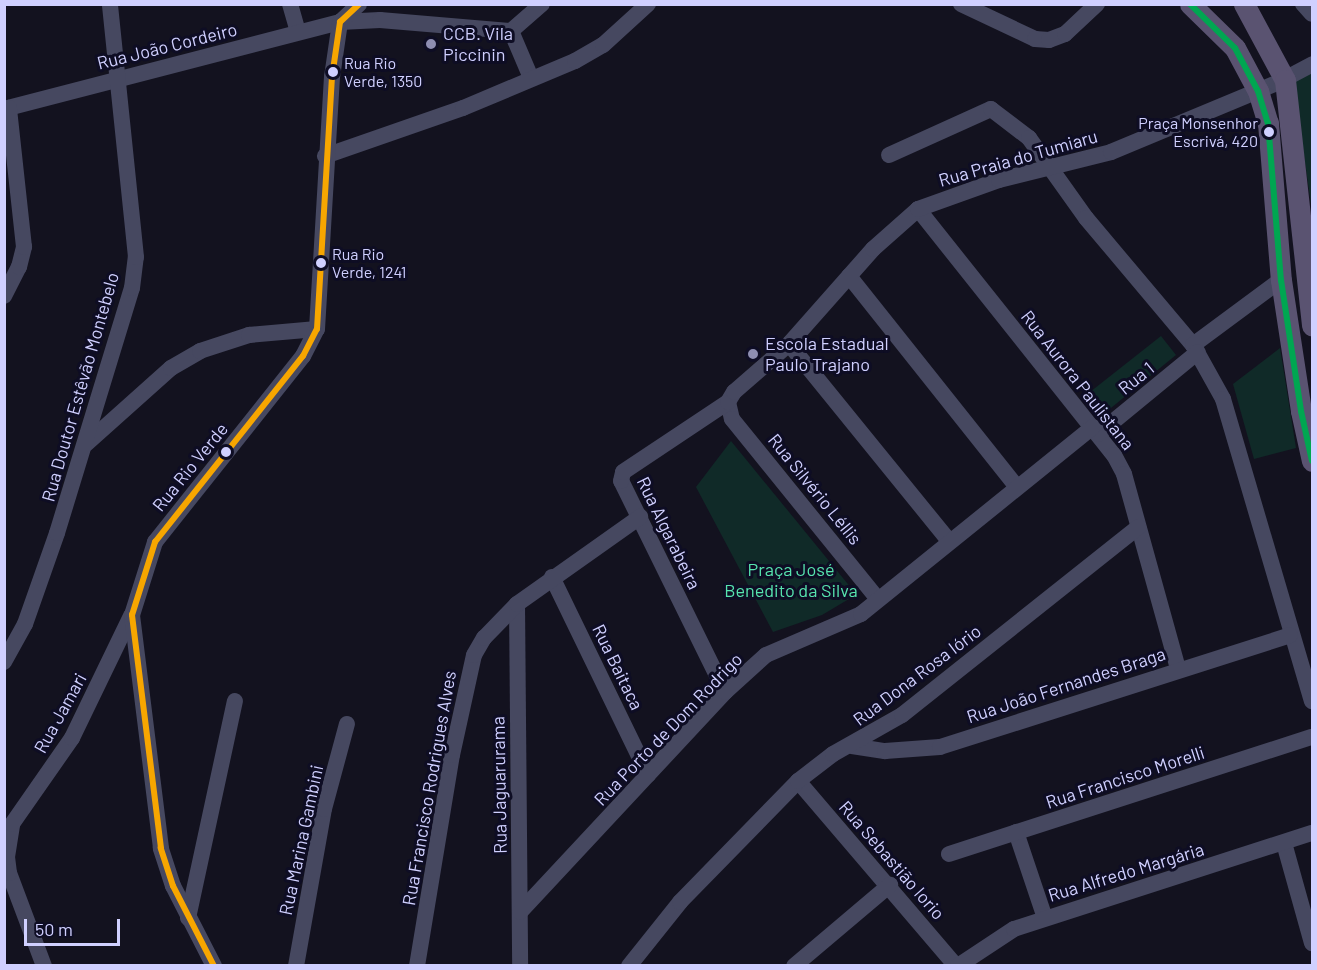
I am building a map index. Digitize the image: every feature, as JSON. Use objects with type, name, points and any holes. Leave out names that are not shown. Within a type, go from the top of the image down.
[{"type":"main road","points":[[1190,4],[1235,48],[1258,91],[1271,137],[1281,280],[1301,411],[1312,461]]},
{"type":"main road","points":[[1244,4],[1285,80],[1312,326]]},
{"type":"street","name":"Rua Doutor Estêvão Montebelo","points":[[4,662],[25,624],[86,444],[132,288],[135,257],[115,79],[110,4]]},
{"type":"street","points":[[290,4],[298,33]]},
{"type":"street","points":[[340,22],[359,4]]},
{"type":"street","points":[[531,78],[511,31],[542,4]]},
{"type":"street","points":[[325,156],[463,108],[603,45],[648,4]]},
{"type":"street","points":[[961,4],[1035,39],[1049,40],[1065,34],[1097,4]]},
{"type":"street","points":[[1303,4],[1312,14]]},
{"type":"street","name":"Rua João Cordeiro","points":[[7,109],[340,22],[380,20],[511,31]]},
{"type":"street","name":"Rua Rio Verde","points":[[214,966],[188,918],[161,848],[132,615],[155,542],[303,356],[317,329],[325,156],[340,22]]},
{"type":"street","name":"Rua Praia do Tumiaru","points":[[728,402],[734,392],[789,344],[849,276],[918,209],[999,180],[1052,169],[1111,152],[1285,80],[1312,64]]},
{"type":"street","points":[[4,296],[19,267],[24,247],[7,109]]},
{"type":"street","points":[[889,155],[990,109],[1029,138],[1086,218],[1196,348],[1223,399],[1290,635],[1312,701]]},
{"type":"street","name":"Rua Aurora Paulistana","points":[[918,209],[1096,431],[1124,474],[1178,669]]},
{"type":"street","points":[[849,276],[1017,486]]},
{"type":"street","name":"Rua 1","points":[[1096,431],[1281,280]]},
{"type":"street","points":[[86,444],[171,368],[200,351],[249,335],[317,329]]},
{"type":"street","points":[[789,344],[949,541]]},
{"type":"street","name":"Rua Algarabeira","points":[[725,692],[621,481],[623,472],[728,402]]},
{"type":"street","name":"Rua Silvério Léllis","points":[[728,402],[732,419],[878,599]]},
{"type":"street","name":"Rua Porto de Dom Rodrigo","points":[[520,912],[725,692],[766,655],[788,643],[842,625],[878,599],[1017,486],[1096,431]]},
{"type":"street","name":"Rua Francisco Rodrigues Alves","points":[[417,966],[468,675],[484,638],[517,604],[552,577],[640,517]]},
{"type":"street","name":"Rua Dona Rosa Iório","points":[[629,966],[680,902],[798,781],[833,754],[852,746],[902,715],[1138,526]]},
{"type":"street","name":"Rua Baitaca","points":[[552,577],[648,775]]},
{"type":"street","name":"Rua Jaguarurama","points":[[517,604],[520,966]]},
{"type":"street","name":"Rua Jamari","points":[[8,822],[72,738],[132,615]]},
{"type":"street","name":"Rua João Fernandes Braga","points":[[852,746],[885,751],[940,747],[1290,635]]},
{"type":"street","points":[[108,664],[117,658],[127,661],[140,683]]},
{"type":"street","points":[[188,918],[235,701]]},
{"type":"street","name":"Rua Marina Gambini","points":[[296,966],[324,809],[347,724]]},
{"type":"street","name":"Rua Francisco Morelli","points":[[950,854],[1312,737]]},
{"type":"street","name":"Rua Sebastião Iorio","points":[[798,781],[890,885],[957,966]]},
{"type":"street","points":[[8,822],[7,857],[10,897],[44,966]]},
{"type":"street","points":[[1016,832],[1046,918]]},
{"type":"street","name":"Rua Alfredo Margária","points":[[957,966],[1014,929],[1312,832]]},
{"type":"street","points":[[1284,843],[1312,943]]},
{"type":"street","points":[[794,966],[890,885]]},
{"type":"green space","points":[[1312,68],[1312,211],[1293,79]]},
{"type":"green space","points":[[1161,336],[1176,355],[1106,412],[1090,392]]},
{"type":"green space","points":[[1280,348],[1296,448],[1254,459],[1233,384]]},
{"type":"green space","name":"Praça José Benedito da Silva","points":[[731,441],[856,594],[854,596],[822,615],[773,632],[696,487]]},
{"type":"transit line","points":[[214,966],[173,886],[161,848],[132,615],[155,542],[303,356],[317,329],[332,77],[340,22],[359,4]]},
{"type":"transit line","points":[[1190,4],[1235,48],[1258,91],[1268,123],[1281,280],[1301,411],[1312,461]]},
{"type":"place","name":"CCB. Vila Piccinin","points":[[431,44]]},
{"type":"place","name":"Rua Rio Verde, 1350","points":[[333,72]]},
{"type":"place","name":"Praça Monsenhor Escrivá, 420","points":[[1269,132]]},
{"type":"place","name":"Rua Rio Verde, 1241","points":[[321,263]]},
{"type":"place","name":"Escola Estadual Paulo Trajano","points":[[753,354]]}]
